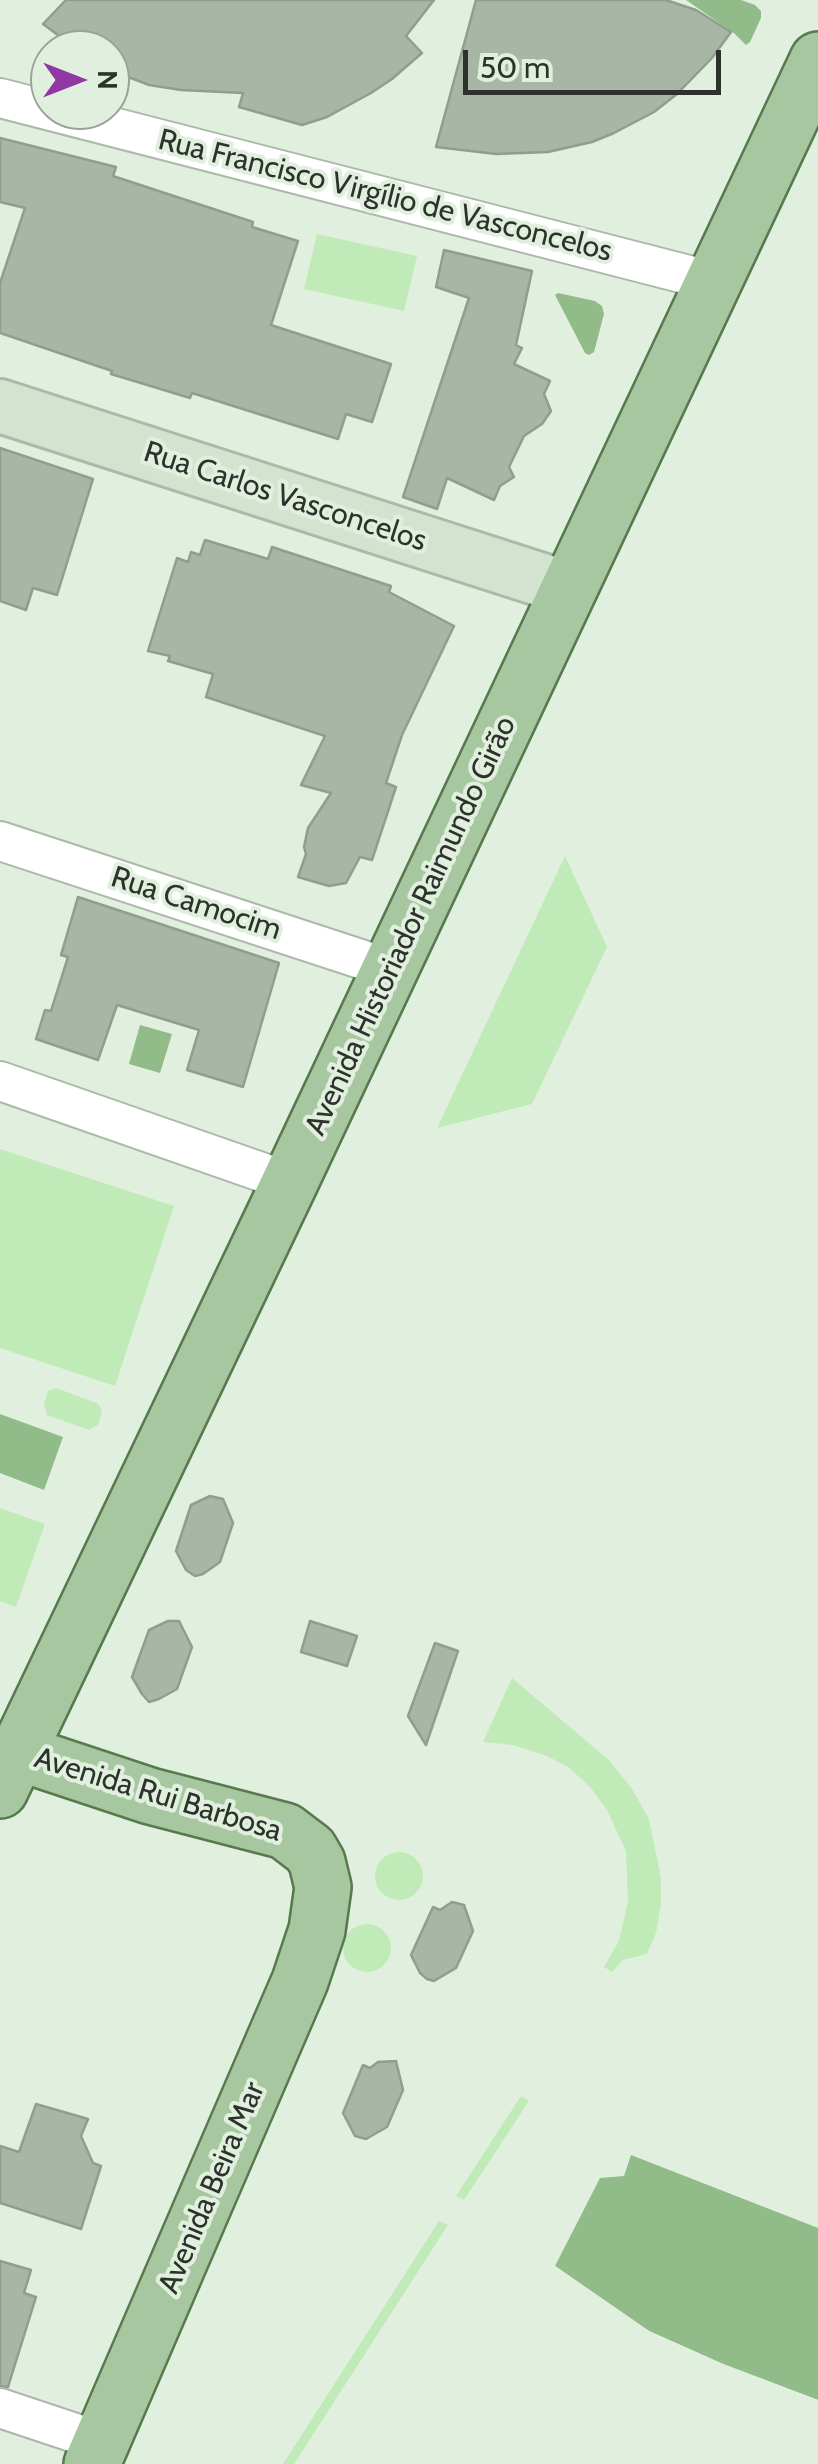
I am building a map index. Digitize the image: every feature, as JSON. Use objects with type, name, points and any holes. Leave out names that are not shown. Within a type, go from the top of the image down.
[{"type":"main road","name":"Avenida Historiador Raimundo Girão","points":[[6,1763],[290,1182],[818,60]]},
{"type":"main road","name":"Rua Carlos Vasconcelos","points":[[0,406],[570,589]]},
{"type":"main road","name":"Avenida Rui Barbosa","points":[[6,1763],[285,1831],[300,1840],[316,1862],[323,1888],[321,1909]]},
{"type":"main road","name":"Avenida Beira Mar","points":[[97,2453],[300,1981],[321,1909]]},
{"type":"street","name":"Rua Francisco Virgílio de Vasconcelos","points":[[0,98],[712,281]]},
{"type":"street","name":"Rua Camocim","points":[[0,841],[391,968]]},
{"type":"street","points":[[0,1081],[290,1182]]},
{"type":"street","points":[[0,2408],[97,2453]]},
{"type":"shaded area","points":[[686,0],[741,0],[755,5],[761,18],[746,45]]},
{"type":"shaded area","points":[[317,234],[417,256],[404,311],[304,289]]},
{"type":"shaded area","points":[[555,295],[602,306],[604,314],[594,352],[589,355]]},
{"type":"shaded area","points":[[565,856],[607,947],[532,1104],[437,1128]]},
{"type":"shaded area","points":[[140,1025],[172,1034],[160,1073],[129,1064]]},
{"type":"shaded area","points":[[0,1149],[174,1206],[115,1386],[0,1348]]},
{"type":"shaded area","points":[[56,1388],[99,1404],[102,1413],[98,1425],[89,1430],[47,1415],[44,1405],[48,1391]]},
{"type":"shaded area","points":[[0,1414],[63,1437],[44,1490],[0,1473]]},
{"type":"shaded area","points":[[0,1508],[45,1524],[16,1607],[0,1601]]},
{"type":"shaded area","points":[[512,1678],[610,1761],[649,1819],[661,1878],[656,1933],[647,1954],[623,1960],[612,1972],[604,1967],[619,1941],[628,1901],[626,1851],[607,1810],[568,1767],[513,1745],[483,1742]]},
{"type":"shaded area","points":[[399,1852],[416,1859],[423,1876],[416,1893],[399,1900],[382,1893],[375,1876],[382,1859]]},
{"type":"shaded area","points":[[367,1924],[384,1931],[391,1948],[384,1965],[367,1972],[350,1965],[343,1948],[350,1931]]},
{"type":"shaded area","points":[[521,2096],[529,2101],[464,2200],[456,2196]]},
{"type":"shaded area","points":[[631,2155],[818,2228],[818,2400],[649,2331],[555,2266],[600,2178],[624,2176]]},
{"type":"shaded area","points":[[439,2221],[448,2225],[294,2464],[283,2464]]},
{"type":"pier","points":[[555,2266],[649,2331],[818,2400],[818,2405],[647,2335],[553,2270]]},
{"type":"building","points":[[66,0],[434,0],[406,36],[422,53],[371,93],[327,117],[302,125],[239,107],[243,93],[181,90],[130,78],[130,30],[51,30],[43,24]]},
{"type":"building","points":[[476,0],[666,0],[696,10],[731,32],[677,94],[654,112],[592,142],[548,152],[496,154],[436,147]]},
{"type":"building","points":[[0,138],[116,167],[113,176],[253,222],[252,227],[298,241],[271,325],[391,364],[372,422],[346,414],[338,439],[192,393],[190,398],[111,374],[112,371],[0,333],[0,283],[25,208],[0,202]]},
{"type":"building","points":[[444,250],[532,271],[516,345],[522,348],[514,364],[550,381],[544,394],[551,411],[542,424],[524,436],[509,467],[514,477],[500,486],[494,500],[447,478],[437,509],[403,497],[469,298],[436,287]]},
{"type":"building","points":[[0,448],[93,479],[57,595],[33,588],[26,610],[0,601]]},
{"type":"building","points":[[205,540],[268,559],[272,547],[391,586],[389,592],[454,626],[402,735],[386,783],[396,787],[372,860],[360,857],[346,883],[329,886],[298,877],[306,854],[308,828],[331,793],[301,785],[325,736],[206,697],[213,674],[148,651],[177,558],[188,562],[191,552],[200,555]]},
{"type":"building","points":[[78,897],[279,963],[243,1087],[187,1070],[199,1030],[117,1005],[98,1060],[36,1039],[45,1010],[51,1011],[68,957],[61,955]]},
{"type":"building","points":[[210,1496],[223,1499],[233,1523],[220,1562],[195,1576],[186,1570],[176,1551],[191,1505]]},
{"type":"building","points":[[168,1621],[179,1621],[192,1647],[177,1689],[149,1702],[132,1677],[149,1630]]},
{"type":"building","points":[[310,1621],[357,1636],[347,1666],[301,1652]]},
{"type":"building","points":[[435,1643],[458,1651],[426,1745],[408,1716]]},
{"type":"building","points":[[452,1902],[464,1905],[473,1931],[456,1968],[434,1981],[420,1973],[411,1955],[433,1907],[440,1910]]},
{"type":"building","points":[[396,2061],[403,2090],[387,2127],[366,2139],[355,2136],[343,2113],[363,2065],[370,2068],[378,2062]]},
{"type":"building","points":[[36,2104],[88,2119],[81,2136],[93,2163],[101,2166],[81,2229],[0,2203],[0,2146],[19,2152]]},
{"type":"building","points":[[0,2261],[31,2270],[24,2293],[36,2297],[8,2387],[0,2386]]}]
